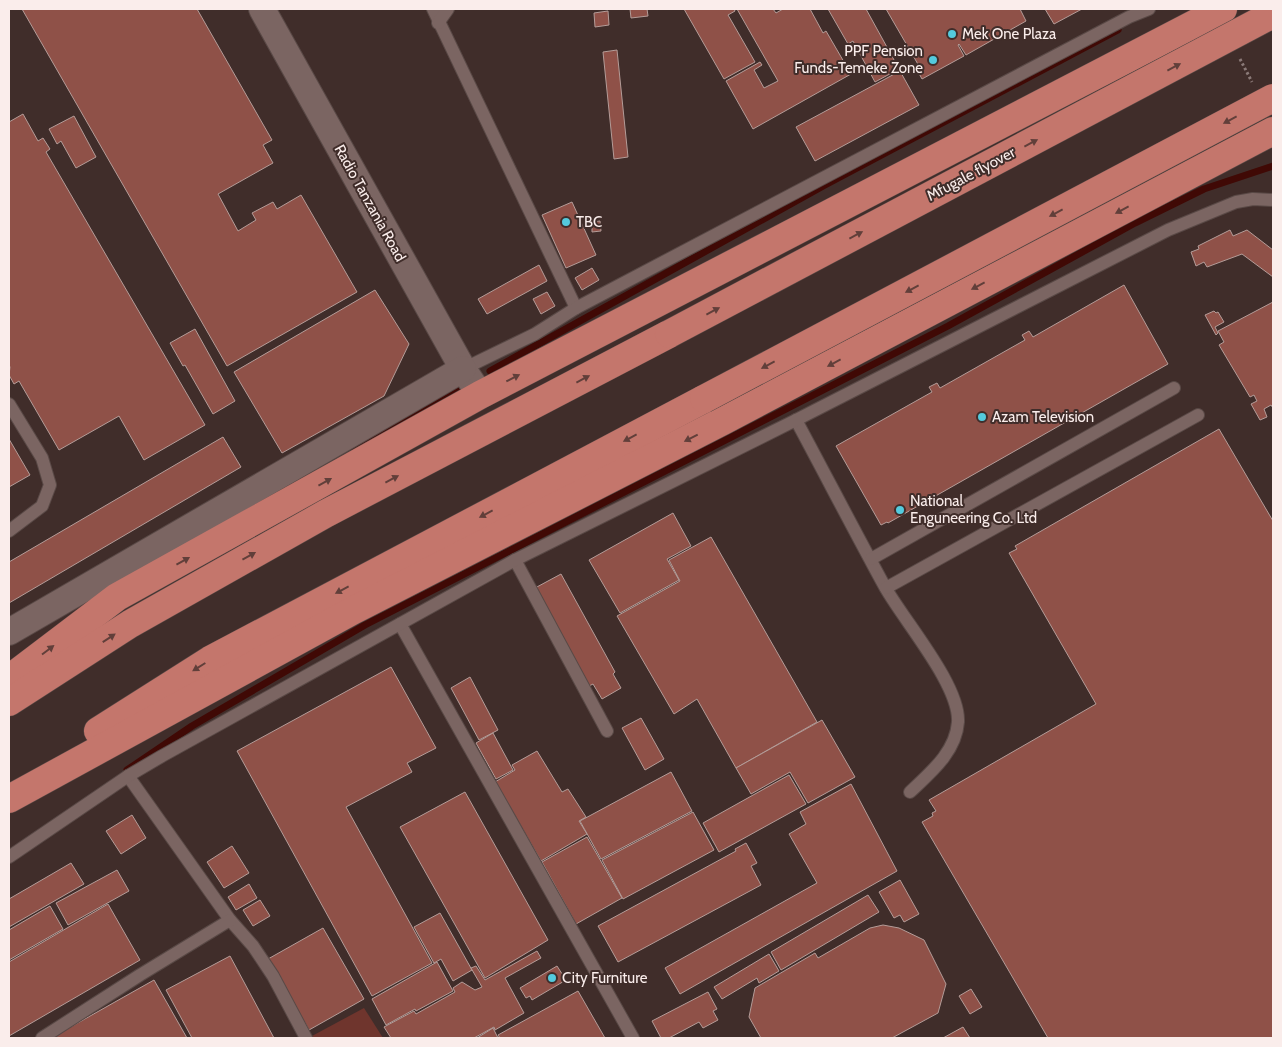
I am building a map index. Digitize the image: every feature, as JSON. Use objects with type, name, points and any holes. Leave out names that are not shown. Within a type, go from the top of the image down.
[{"type":"highway","points":[[1158,43],[1188,9]]},
{"type":"highway","points":[[9,679],[117,598],[480,395],[1223,9]]},
{"type":"highway","name":"Mfugale flyover","points":[[9,702],[130,624],[325,514],[670,334],[1273,14]]},
{"type":"highway","points":[[9,788],[210,660],[704,399],[1265,94]]},
{"type":"highway","points":[[9,799],[354,610],[723,422],[1273,131]]},
{"type":"highway","points":[[1156,192],[1273,148]]},
{"type":"street","name":"Radio Tanzania Road","points":[[262,9],[463,369],[480,395]]},
{"type":"street","points":[[9,632],[463,369]]},
{"type":"lane","points":[[433,9],[438,23],[576,308]]},
{"type":"lane","points":[[438,23],[448,9]]},
{"type":"lane","points":[[463,369],[535,334],[576,308],[1128,17],[1149,9]]},
{"type":"lane","points":[[9,856],[128,776],[515,560],[796,420],[1168,230],[1236,202],[1253,199],[1273,200]]},
{"type":"lane","points":[[872,560],[1174,388]]},
{"type":"lane","points":[[9,404],[42,458],[50,485],[42,506],[9,531]]},
{"type":"lane","points":[[886,588],[1198,415]]},
{"type":"lane","points":[[796,420],[886,588],[937,666],[954,697],[958,722],[951,748],[934,769],[910,792]]},
{"type":"lane","points":[[515,560],[607,731]]},
{"type":"lane","points":[[400,624],[633,1038]]},
{"type":"lane","points":[[128,776],[230,920],[253,946],[273,976],[306,1038]]},
{"type":"lane","points":[[42,1038],[230,920]]},
{"type":"path","points":[[1238,56],[1265,94]]},
{"type":"shaded area","points":[[364,1008],[383,1038],[314,1038],[312,1036]]},
{"type":"building","points":[[22,9],[197,9],[272,140],[263,145],[273,163],[218,194],[238,231],[256,220],[252,213],[273,202],[277,209],[301,195],[357,292],[227,366]]},
{"type":"building","points":[[630,9],[647,9],[648,16],[631,18]]},
{"type":"building","points":[[684,9],[734,9],[735,11],[728,15],[755,62],[724,79]]},
{"type":"building","points":[[737,9],[773,9],[776,13],[783,9],[810,9],[823,33],[826,31],[851,74],[753,129],[726,81],[760,62],[762,65],[754,70],[764,88],[778,81]]},
{"type":"building","points":[[828,9],[866,9],[899,69],[875,82],[853,41],[848,44]]},
{"type":"building","name":"Mek One Plaza","points":[[886,9],[1020,9],[1026,21],[966,55],[959,44],[964,56],[922,79],[916,68],[919,66]]},
{"type":"building","points":[[1045,9],[1082,9],[1054,24]]},
{"type":"building","points":[[608,11],[609,25],[595,27],[594,13]]},
{"type":"building","points":[[617,50],[628,157],[614,159],[603,52]]},
{"type":"building","points":[[900,71],[919,105],[815,161],[796,127]]},
{"type":"building","points":[[23,114],[38,141],[43,138],[50,149],[46,152],[205,425],[144,460],[119,416],[59,450],[19,381],[14,384],[9,375],[9,122]]},
{"type":"building","points":[[74,116],[96,157],[76,168],[61,141],[57,144],[49,129]]},
{"type":"building","points":[[572,202],[596,255],[566,268],[542,215]]},
{"type":"building","points":[[600,221],[601,231],[592,232],[592,222]]},
{"type":"building","points":[[1230,230],[1233,236],[1247,230],[1273,250],[1273,277],[1242,254],[1207,267],[1204,262],[1196,266],[1191,252],[1199,249],[1198,246]]},
{"type":"building","points":[[539,265],[547,281],[487,314],[478,299]]},
{"type":"building","points":[[592,268],[599,280],[582,290],[575,278]]},
{"type":"building","name":"Azam Television","points":[[1124,285],[1168,364],[888,523],[881,525],[836,446],[932,392],[929,387],[937,383],[940,388],[1025,340],[1022,335],[1029,331],[1033,337]]},
{"type":"building","points":[[375,290],[409,344],[384,396],[282,453],[234,372]]},
{"type":"building","points":[[547,292],[555,306],[541,314],[533,299]]},
{"type":"building","points":[[1273,302],[1273,408],[1271,405],[1264,409],[1267,417],[1260,420],[1251,404],[1257,401],[1254,395],[1250,397],[1219,345],[1224,342],[1218,331]]},
{"type":"building","points":[[1214,311],[1218,312],[1224,322],[1215,327],[1218,333],[1216,335],[1205,315]]},
{"type":"building","points":[[195,329],[235,401],[213,414],[170,343]]},
{"type":"building","points":[[1219,429],[1273,521],[1273,1038],[1048,1038],[922,822],[933,816],[932,813],[936,811],[929,800],[1096,704],[1009,553],[1017,549],[1015,546]]},
{"type":"building","points":[[223,437],[241,467],[9,603],[9,562]]},
{"type":"building","points":[[9,439],[30,475],[9,487]]},
{"type":"building","points":[[673,513],[691,546],[667,559],[679,580],[620,613],[589,560]]},
{"type":"building","points":[[711,537],[817,722],[736,768],[697,699],[674,714],[617,616],[680,581],[669,560]]},
{"type":"building","points":[[561,574],[615,672],[613,674],[621,688],[602,699],[593,684],[589,686],[535,588]]},
{"type":"building","points":[[391,667],[436,748],[407,763],[412,772],[346,807],[432,963],[372,996],[237,751]]},
{"type":"building","points":[[470,677],[498,730],[479,740],[451,688]]},
{"type":"building","points":[[641,718],[664,759],[645,770],[622,728]]},
{"type":"building","points":[[822,720],[855,777],[808,803],[790,772],[751,794],[736,768]]},
{"type":"building","points":[[493,733],[513,770],[496,779],[476,743]]},
{"type":"building","points":[[537,751],[562,792],[568,789],[586,817],[579,821],[587,834],[541,861],[495,782],[515,770],[512,765]]},
{"type":"building","points":[[671,772],[692,811],[601,859],[580,821]]},
{"type":"building","points":[[789,775],[806,804],[719,852],[703,823]]},
{"type":"building","points":[[851,784],[897,871],[680,994],[665,968],[817,883],[789,834],[806,824],[800,812]]},
{"type":"building","points":[[465,792],[548,940],[485,978],[400,827]]},
{"type":"building","points":[[693,812],[714,850],[623,899],[602,860]]},
{"type":"building","points":[[132,815],[146,838],[121,854],[106,831]]},
{"type":"building","points":[[587,837],[622,898],[576,924],[542,862]]},
{"type":"building","points":[[746,843],[757,863],[751,866],[761,885],[618,962],[598,926],[736,851],[735,849]]},
{"type":"building","points":[[232,846],[249,873],[224,888],[207,862]]},
{"type":"building","points":[[71,863],[84,884],[9,927],[9,899]]},
{"type":"building","points":[[117,870],[129,891],[68,925],[56,903]]},
{"type":"building","points":[[900,880],[919,914],[904,922],[900,915],[894,918],[879,892]]},
{"type":"building","points":[[249,884],[257,898],[236,910],[228,897]]},
{"type":"building","points":[[868,895],[879,912],[781,970],[771,952]]},
{"type":"building","points":[[260,900],[270,916],[253,926],[243,910]]},
{"type":"building","points":[[108,904],[140,960],[9,1036],[9,962]]},
{"type":"building","points":[[50,906],[63,929],[9,960],[9,930]]},
{"type":"building","points":[[440,913],[472,970],[453,981],[441,959],[434,963],[414,927]]},
{"type":"building","points":[[883,925],[899,928],[924,940],[946,984],[938,1013],[892,1038],[761,1038],[749,1017],[755,988],[815,953],[818,958],[870,928]]},
{"type":"building","points":[[323,928],[364,999],[309,1030],[268,959]]},
{"type":"building","points":[[537,951],[541,958],[505,978],[524,1013],[495,1030],[494,1027],[474,1038],[391,1038],[384,1027],[414,1011],[416,1014],[455,992],[453,988],[462,982],[475,990],[482,987],[471,968],[476,966],[485,980]]},
{"type":"building","points":[[769,954],[779,971],[759,983],[757,978],[722,999],[714,987]]},
{"type":"building","points":[[230,956],[274,1038],[192,1038],[166,990]]},
{"type":"building","points":[[437,962],[453,991],[386,1025],[372,999]]},
{"type":"building","points":[[557,966],[566,980],[532,1000],[530,996],[526,998],[520,988]]},
{"type":"building","points":[[154,980],[187,1038],[51,1038]]},
{"type":"building","points":[[971,989],[982,1007],[970,1014],[959,996]]},
{"type":"building","points":[[578,991],[605,1038],[500,1038],[498,1035]]},
{"type":"building","points":[[708,992],[717,1009],[713,1011],[718,1020],[703,1028],[699,1022],[669,1038],[661,1038],[652,1021]]},
{"type":"building","points":[[963,1027],[970,1038],[943,1038]]},
{"type":"building","points":[[493,1028],[498,1038],[477,1038]]},
{"type":"waterway","points":[[490,371],[825,185],[1118,30]]},
{"type":"waterway","points":[[127,770],[192,726],[365,625],[948,326],[1135,223],[1204,189],[1273,166]]},
{"type":"waterway","points":[[353,447],[466,384]]},
{"type":"place","name":"Mek One Plaza","points":[[952,34]]},
{"type":"place","name":"PPF Pension Funds-Temeke Zone","points":[[933,60]]},
{"type":"place","name":"TBC","points":[[566,222]]},
{"type":"place","name":"Azam Television","points":[[982,417]]},
{"type":"place","name":"National Enguneering Co. Ltd","points":[[900,510]]},
{"type":"place","name":"City Furniture","points":[[552,978]]}]
